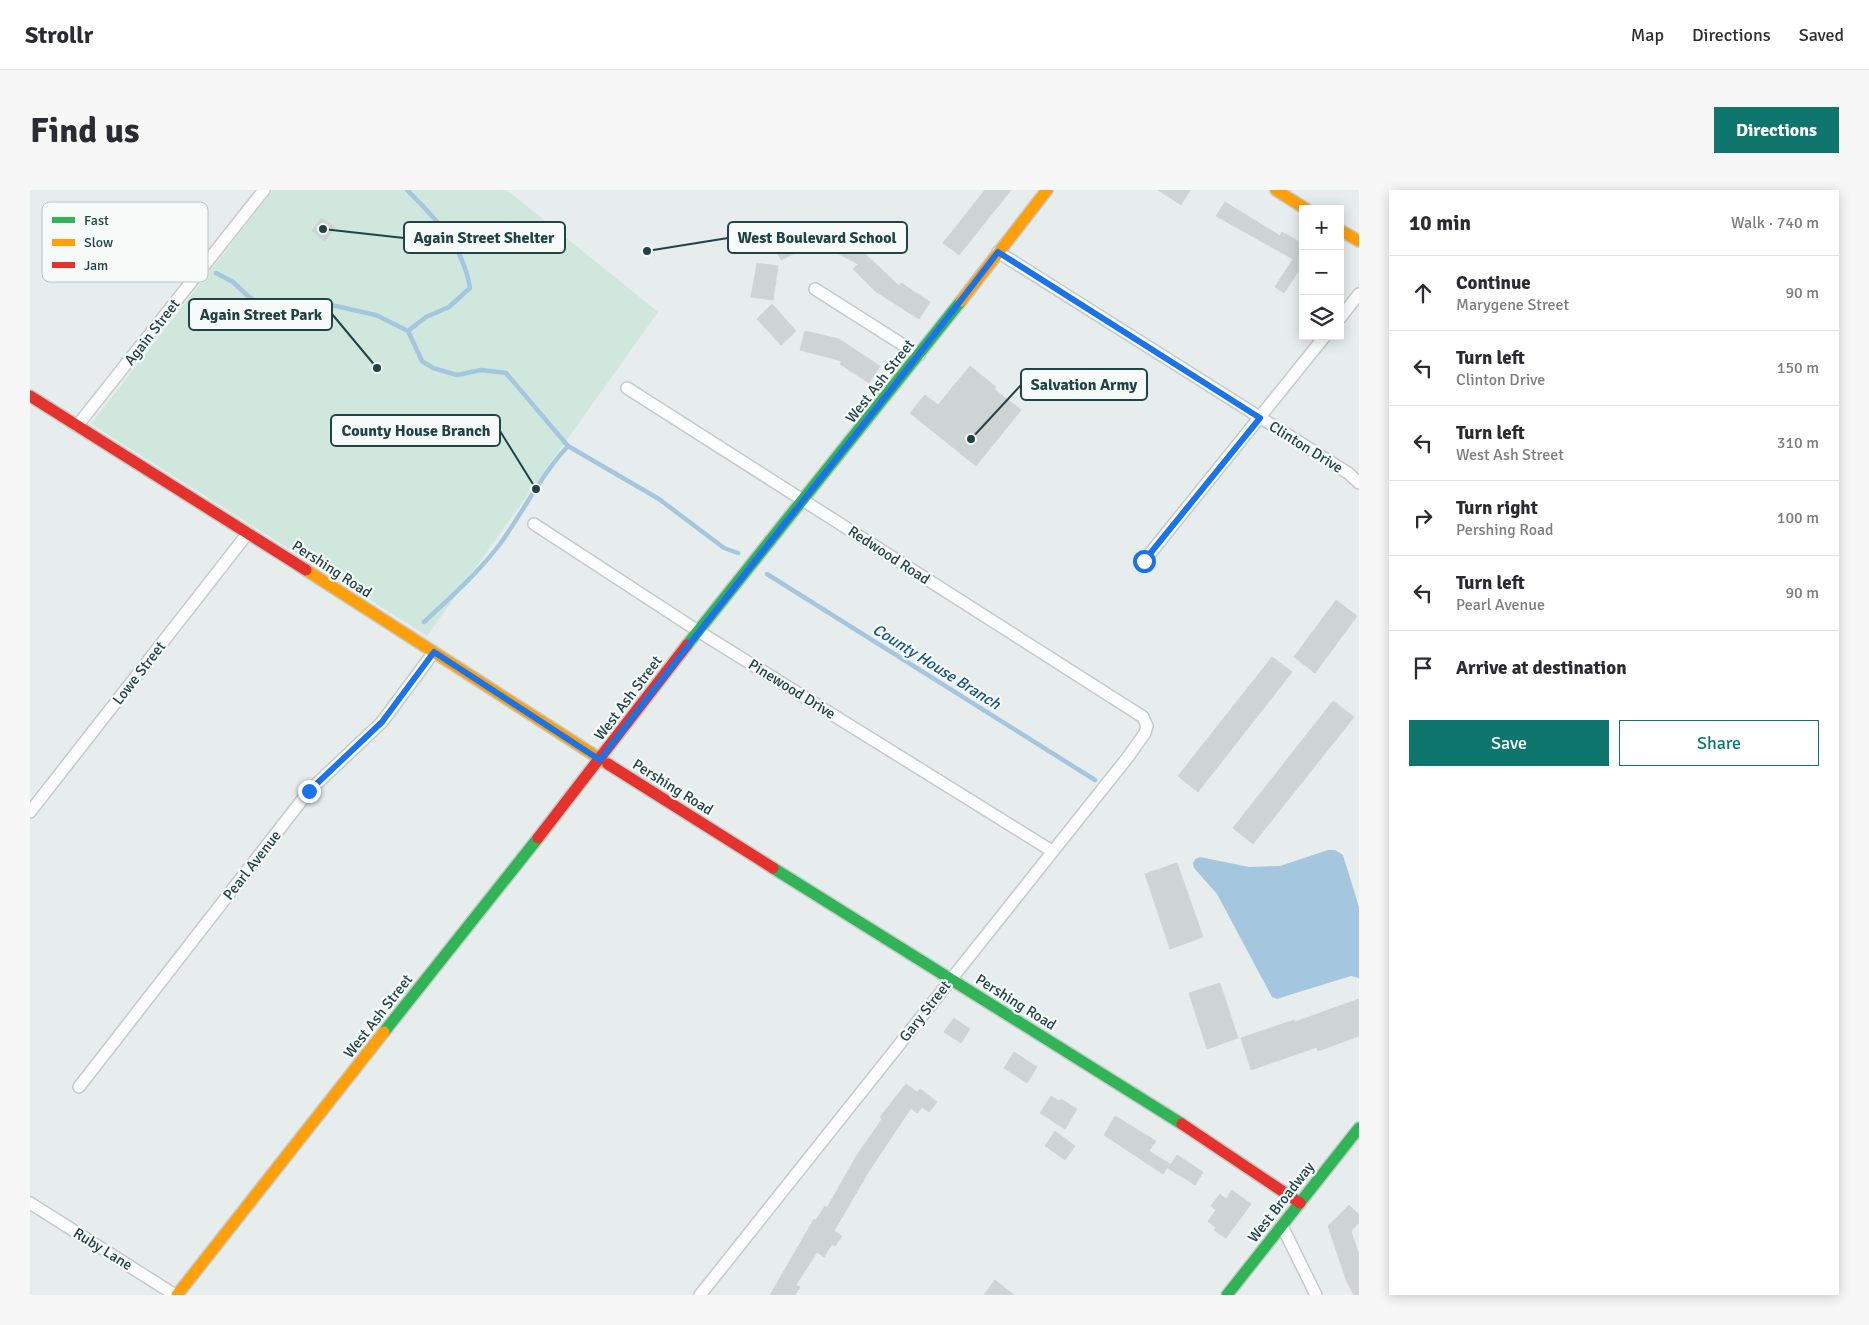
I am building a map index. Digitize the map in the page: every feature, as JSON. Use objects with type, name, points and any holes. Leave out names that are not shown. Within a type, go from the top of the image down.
[{"type":"street","name":"Again Street","points":[[208,261],[264,190]]},
{"type":"street","name":"West Ash Street","points":[[176,1295],[600,760],[698,631],[804,501],[1047,190]]},
{"type":"street","points":[[1276,190],[1300,205]]},
{"type":"street","points":[[1344,232],[1359,241]]},
{"type":"street","name":"Clinton Drive","points":[[998,252],[1348,473],[1359,483]]},
{"type":"street","name":"Again Street","points":[[77,426],[191,282]]},
{"type":"street","points":[[815,289],[919,355]]},
{"type":"street","points":[[1344,313],[1359,294]]},
{"type":"street","points":[[1144,561],[1322,340]]},
{"type":"street","name":"Redwood Road","points":[[626,388],[1143,717],[1147,726]]},
{"type":"street","name":"Pershing Road","points":[[30,396],[248,533],[600,760],[1163,1112],[1300,1203]]},
{"type":"street","name":"Pinewood Drive","points":[[534,524],[698,631],[1052,851]]},
{"type":"street","name":"Lowe Street","points":[[30,812],[248,533]]},
{"type":"street","name":"Pearl Avenue","points":[[80,1087],[309,791],[382,722],[434,652]]},
{"type":"street","name":"Gary Street","points":[[700,1295],[1133,749],[1145,733],[1147,726]]},
{"type":"street","name":"West Broadway","points":[[1227,1295],[1359,1128]]},
{"type":"street","name":"Ruby Lane","points":[[30,1202],[176,1295]]},
{"type":"street","points":[[1282,1226],[1316,1295]]},
{"type":"green space","points":[[273,190],[507,190],[658,312],[427,636],[91,424],[201,282],[208,282],[208,274]]},
{"type":"water","points":[[1328,850],[1335,850],[1343,855],[1359,907],[1359,978],[1351,976],[1277,999],[1272,997],[1217,894],[1194,868],[1193,863],[1195,859],[1200,857],[1249,867],[1280,866]]},
{"type":"building","points":[[985,190],[1011,190],[959,255],[943,243]]},
{"type":"building","points":[[1158,190],[1190,190],[1181,205]]},
{"type":"building","points":[[1225,202],[1280,236],[1282,232],[1299,242],[1299,270],[1284,293],[1275,287],[1293,259],[1216,216]]},
{"type":"building","points":[[321,218],[335,227],[325,241],[312,231]]},
{"type":"building","points":[[804,225],[813,244],[781,260],[772,241]]},
{"type":"building","points":[[830,226],[860,242],[858,247],[899,286],[901,283],[930,302],[919,319],[875,291],[853,269],[858,264],[820,244]]},
{"type":"building","points":[[757,263],[778,266],[773,300],[751,297]]},
{"type":"building","points":[[772,304],[796,331],[781,345],[757,319]]},
{"type":"building","points":[[805,331],[839,339],[880,366],[869,383],[840,364],[842,361],[800,350]]},
{"type":"building","points":[[970,366],[996,387],[994,389],[1021,410],[976,466],[910,413],[925,395],[938,405]]},
{"type":"building","points":[[1336,600],[1357,616],[1315,673],[1294,657]]},
{"type":"building","points":[[1272,657],[1292,672],[1198,792],[1178,776]]},
{"type":"building","points":[[1333,701],[1354,717],[1253,844],[1233,828]]},
{"type":"building","points":[[1177,863],[1203,937],[1170,949],[1145,874]]},
{"type":"building","points":[[1220,983],[1238,1038],[1207,1049],[1189,993]]},
{"type":"building","points":[[1359,999],[1359,1036],[1318,1051],[1317,1047],[1251,1070],[1241,1038],[1294,1020],[1295,1022]]},
{"type":"building","points":[[954,1018],[970,1029],[961,1043],[944,1032]]},
{"type":"building","points":[[1014,1052],[1037,1067],[1027,1083],[1004,1068]]},
{"type":"building","points":[[906,1084],[917,1092],[920,1089],[937,1102],[929,1112],[922,1107],[917,1113],[911,1108],[869,1171],[834,1231],[842,1236],[835,1246],[832,1244],[824,1257],[817,1252],[796,1285],[800,1287],[795,1295],[770,1295],[814,1219],[816,1220],[825,1206],[827,1208],[857,1155],[882,1119],[880,1117]]},
{"type":"building","points":[[1051,1096],[1059,1101],[1061,1099],[1077,1109],[1065,1129],[1040,1113]]},
{"type":"building","points":[[1115,1116],[1156,1141],[1149,1151],[1170,1164],[1163,1174],[1104,1135]]},
{"type":"building","points":[[1055,1131],[1075,1146],[1065,1160],[1045,1146]]},
{"type":"building","points":[[1177,1155],[1203,1172],[1195,1185],[1168,1168]]},
{"type":"building","points":[[1232,1190],[1251,1204],[1226,1238],[1214,1230],[1216,1228],[1208,1221],[1216,1210],[1211,1206],[1220,1194],[1226,1199]]},
{"type":"building","points":[[1349,1205],[1359,1215],[1359,1223],[1351,1231],[1359,1255],[1359,1295],[1354,1295],[1347,1282],[1328,1226]]},
{"type":"building","points":[[995,1280],[1014,1295],[984,1295]]},
{"type":"waterway","points":[[407,190],[438,222],[455,246],[470,288],[449,307],[426,317],[408,331]]},
{"type":"waterway","points":[[216,273],[233,282],[249,297],[262,305]]},
{"type":"waterway","points":[[281,318],[294,315],[312,306],[331,305],[376,315],[408,331],[422,361],[433,368],[457,375],[481,370],[506,373],[568,446]]},
{"type":"waterway","name":"County House Branch","points":[[424,622],[491,555],[549,469],[568,446],[659,499],[724,548],[738,553]]},
{"type":"waterway","name":"County House Branch","points":[[767,574],[1095,780]]},
{"type":"traffic: fast","points":[[687,645],[961,301]]},
{"type":"traffic: fast","points":[[384,1032],[538,838]]},
{"type":"traffic: fast","points":[[773,868],[1182,1124]]},
{"type":"traffic: fast","points":[[1227,1295],[1359,1128]]},
{"type":"traffic: slow","points":[[961,301],[1047,190]]},
{"type":"traffic: slow","points":[[1276,190],[1300,205]]},
{"type":"traffic: slow","points":[[1344,232],[1359,241]]},
{"type":"traffic: slow","points":[[306,570],[608,764]]},
{"type":"traffic: slow","points":[[177,1295],[384,1032]]},
{"type":"traffic: jam","points":[[30,396],[306,570]]},
{"type":"traffic: jam","points":[[538,838],[687,645]]},
{"type":"traffic: jam","points":[[608,764],[773,868]]},
{"type":"traffic: jam","points":[[1182,1124],[1300,1203]]},
{"type":"place","name":"Again Street Shelter","points":[[323,229]]},
{"type":"place","name":"West Boulevard School","points":[[647,251]]},
{"type":"place","name":"Again Street Park","points":[[377,368]]},
{"type":"place","name":"Salvation Army","points":[[971,439]]},
{"type":"place","name":"County House Branch","points":[[536,489]]},
{"type":"route","points":[[309,791],[382,722],[434,652],[600,760],[698,631],[804,501],[998,252],[1260,418],[1144,561]]}]
